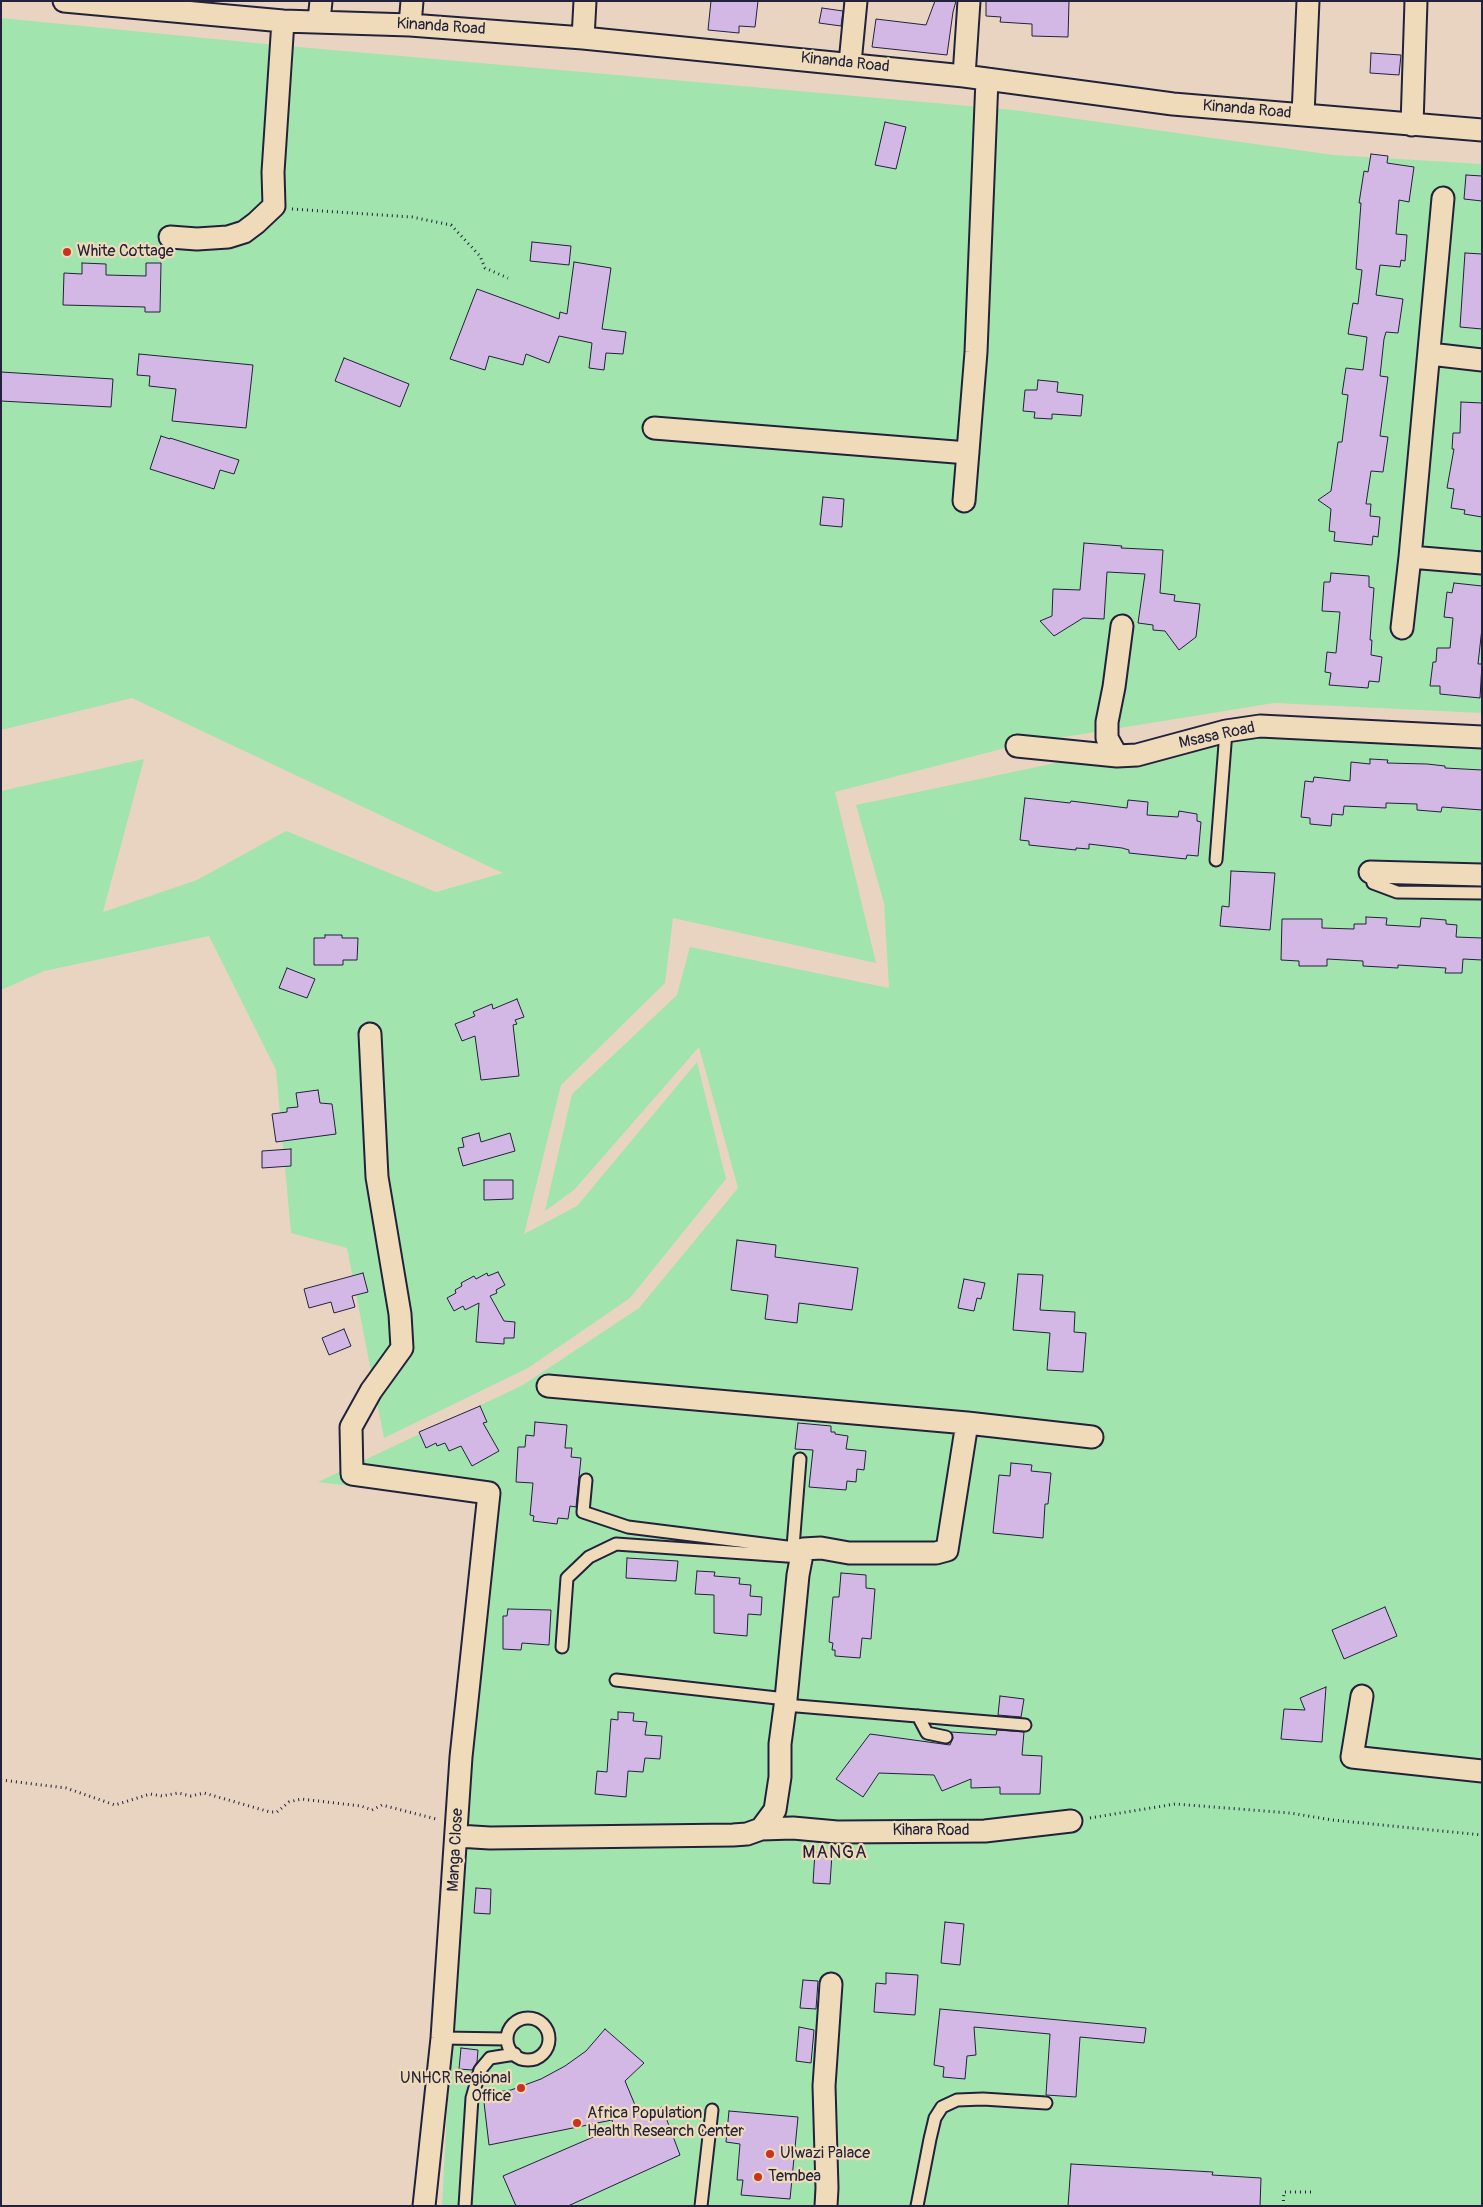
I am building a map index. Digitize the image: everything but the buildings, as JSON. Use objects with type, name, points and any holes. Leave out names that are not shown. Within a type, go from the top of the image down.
[{"type":"street","name":"Kinanda Road","points":[[64,1],[207,8],[284,21],[320,11],[410,25],[583,38],[850,63],[1174,104],[1482,130]]},
{"type":"street","points":[[410,25],[412,1]]},
{"type":"street","points":[[583,38],[585,1]]},
{"type":"street","points":[[850,63],[856,1]]},
{"type":"street","points":[[964,76],[969,1]]},
{"type":"street","points":[[1303,115],[1308,1]]},
{"type":"street","points":[[1412,125],[1416,1]]},
{"type":"street","points":[[170,237],[196,239],[228,237],[244,232],[274,206],[273,172],[284,21]]},
{"type":"street","points":[[964,501],[976,352],[987,79]]},
{"type":"street","points":[[1402,628],[1430,354],[1443,198]]},
{"type":"street","points":[[1430,354],[1482,360]]},
{"type":"street","points":[[654,428],[968,453]]},
{"type":"street","points":[[1410,557],[1482,563]]},
{"type":"street","points":[[1117,756],[1107,738],[1107,722],[1114,687],[1122,626]]},
{"type":"street","name":"Msasa Road","points":[[1017,746],[1117,756],[1137,755],[1226,731],[1260,726],[1482,737]]},
{"type":"street","points":[[1370,872],[1482,875]]},
{"type":"street","name":"Manga Close","points":[[370,1034],[376,1177],[400,1314],[402,1348],[371,1391],[351,1427],[352,1474],[489,1494],[461,1758],[442,2038],[424,2206]]},
{"type":"street","points":[[548,1386],[967,1423],[1092,1437]]},
{"type":"street","points":[[761,1828],[775,1810],[780,1777],[780,1744],[786,1702],[799,1551],[821,1548],[849,1553],[936,1554],[947,1550],[967,1423]]},
{"type":"street","points":[[1362,1696],[1352,1757],[1482,1771]]},
{"type":"street","name":"Kihara Road","points":[[457,1830],[490,1838],[747,1834],[761,1828],[793,1828],[837,1832],[985,1831],[1071,1821]]},
{"type":"street","points":[[826,2206],[824,2086],[831,1984]]},
{"type":"lane","points":[[1216,860],[1226,731]]},
{"type":"lane","points":[[1370,872],[1373,883],[1398,892],[1482,893]]},
{"type":"lane","points":[[799,1551],[800,1459]]},
{"type":"lane","points":[[586,1480],[583,1512],[628,1526],[799,1551]]},
{"type":"lane","points":[[562,1647],[567,1578],[589,1557],[616,1544],[799,1551]]},
{"type":"lane","points":[[616,1680],[786,1702],[1025,1725]]},
{"type":"lane","points":[[918,1716],[927,1733],[946,1737]]},
{"type":"lane","points":[[524,2018],[538,2020],[547,2031],[547,2045],[538,2056],[524,2059],[515,2054],[508,2046],[507,2039],[511,2026],[524,2018]]},
{"type":"lane","points":[[442,2038],[507,2039]]},
{"type":"lane","points":[[466,2206],[472,2098],[480,2070],[490,2058],[515,2054]]},
{"type":"lane","points":[[918,2206],[935,2118],[942,2107],[957,2100],[966,2099],[1046,2103]]},
{"type":"lane","points":[[701,2206],[712,2110]]},
{"type":"path","points":[[274,206],[320,212],[412,217],[451,225],[480,256],[485,268],[508,278]]},
{"type":"path","points":[[1,1780],[66,1788],[115,1805],[150,1794],[162,1796],[178,1793],[191,1796],[204,1794],[270,1812],[277,1812],[289,1802],[301,1799],[361,1806],[372,1810],[382,1805],[457,1830]]},
{"type":"path","points":[[1071,1821],[1175,1804],[1290,1813],[1332,1820],[1482,1835]]},
{"type":"path","points":[[1283,2206],[1284,2192],[1314,2192]]},
{"type":"green space","points":[[1,18],[276,45],[1014,110],[1333,155],[1482,164],[1482,713],[1274,703],[1021,744],[835,792],[876,963],[673,918],[665,983],[561,1085],[524,1234],[577,1206],[697,1062],[726,1179],[630,1298],[528,1368],[384,1438],[347,1248],[291,1233],[276,1070],[209,936],[44,971],[1,990],[1,791],[144,759],[103,912],[197,880],[286,831],[436,892],[503,873],[132,698],[1,730]]},
{"type":"green space","points":[[1279,716],[1482,725],[1482,2206],[442,2206],[479,1502],[318,1482],[523,1385],[639,1308],[738,1188],[699,1047],[574,1190],[545,1211],[572,1094],[677,995],[690,947],[889,988],[884,903],[856,805]]},
{"type":"place","name":"White Cottage","points":[[67,252]]},
{"type":"place","name":"UNHCR Regional Office","points":[[521,2088]]},
{"type":"place","name":"Africa Population Health Research Center","points":[[577,2123]]},
{"type":"place","name":"Ulwazi Palace","points":[[770,2154]]},
{"type":"place","name":"Tembea","points":[[758,2177]]},
{"type":"district","name":"MANGA","points":[[835,1853]]}]
